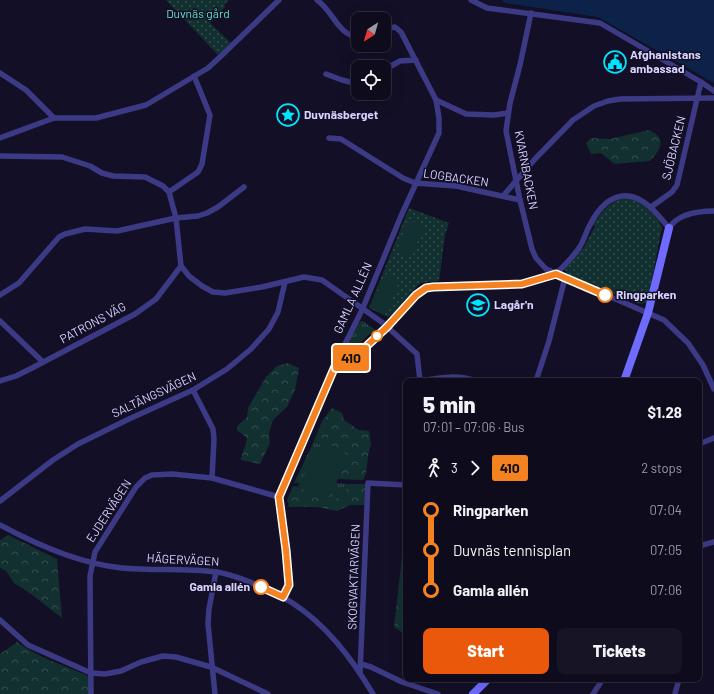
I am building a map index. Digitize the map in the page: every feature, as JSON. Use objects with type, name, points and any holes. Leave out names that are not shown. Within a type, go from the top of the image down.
[{"type":"street","points":[[0,138],[54,118],[96,118],[146,105],[194,76],[220,57],[279,0]]},
{"type":"street","points":[[317,0],[326,7],[347,34],[351,35]]},
{"type":"street","points":[[471,0],[487,8],[600,23],[714,91]]},
{"type":"street","name":"KVARNBACKEN","points":[[531,13],[508,113],[506,131],[520,200],[532,249],[536,258],[546,269],[556,274],[664,320],[688,343],[703,365],[714,389]]},
{"type":"street","name":"GAMLA ALLÉN","points":[[279,497],[341,352],[362,310],[415,183],[439,133],[439,118],[436,100],[400,29],[395,27],[391,28]]},
{"type":"street","points":[[391,66],[400,61],[416,60]]},
{"type":"street","points":[[0,73],[26,90],[54,118]]},
{"type":"street","points":[[326,74],[351,82]]},
{"type":"street","points":[[169,192],[198,172],[202,164],[210,115],[194,76]]},
{"type":"street","name":"SJÖBACKEN","points":[[651,207],[672,192],[677,185],[701,82]]},
{"type":"street","points":[[503,196],[535,159],[573,120],[594,106],[620,99],[714,98]]},
{"type":"street","points":[[436,100],[466,114],[494,115],[508,113]]},
{"type":"street","name":"LOGBACKEN","points":[[329,138],[341,139],[403,178],[415,183],[456,186],[520,200]]},
{"type":"street","points":[[0,156],[62,157],[90,166],[113,176],[145,177],[163,186],[169,192],[176,218],[181,266],[196,282],[214,292],[225,293],[304,277],[322,280],[341,292],[362,310],[387,327],[417,354],[420,378]]},
{"type":"street","points":[[0,295],[19,283],[59,237],[65,234],[85,230],[117,231],[148,223],[198,216],[218,207],[244,187]]},
{"type":"street","points":[[336,364],[356,356],[387,327],[416,295],[426,288],[522,284],[556,274],[579,247],[597,213],[617,196],[625,195],[642,201],[651,207],[669,228]]},
{"type":"street","points":[[625,378],[648,313],[669,228],[673,222],[679,218],[714,211]]},
{"type":"street","name":"PATRONS VÄG","points":[[0,380],[16,376],[140,310],[156,299],[181,266]]},
{"type":"street","points":[[537,378],[549,341],[565,278]]},
{"type":"street","name":"SALTÄNGSVÄGEN","points":[[0,501],[53,460],[78,444],[193,390],[228,369],[251,348],[264,334],[273,321],[278,312],[285,282]]},
{"type":"street","points":[[0,322],[43,362]]},
{"type":"street","points":[[443,378],[460,378]]},
{"type":"street","points":[[193,390],[213,429],[214,439],[212,478]]},
{"type":"street","points":[[702,443],[714,438]]},
{"type":"street","name":"EJDERVÄGEN","points":[[91,694],[90,576],[92,563],[96,552],[136,487],[145,478],[160,474],[212,478],[279,497]]},
{"type":"street","name":"SKOGVAKTARVÄGEN","points":[[360,672],[368,483],[403,485]]},
{"type":"street","points":[[279,497],[289,585],[283,597]]},
{"type":"street","name":"HÄGERVÄGEN","points":[[0,525],[39,544],[92,563],[122,568],[216,572],[240,578],[283,597],[293,603],[326,630],[360,672],[373,694]]},
{"type":"street","points":[[702,545],[714,542]]},
{"type":"street","points":[[215,694],[211,668],[208,624],[209,609],[216,572]]},
{"type":"street","points":[[0,620],[28,645],[91,673],[105,674],[121,671],[141,662],[163,656],[182,658],[211,668],[268,694]]},
{"type":"street","points":[[361,664],[371,667],[402,682],[438,694]]},
{"type":"street","points":[[473,694],[485,682]]},
{"type":"street","points":[[593,694],[601,682]]},
{"type":"street","points":[[675,694],[678,682]]},
{"type":"green space","name":"Duvnäs gård","points":[[166,0],[229,0],[224,5],[225,7],[210,23],[231,43],[218,55]]},
{"type":"green space","points":[[649,130],[660,138],[661,142],[655,156],[650,161],[614,164],[601,153],[591,154],[586,143],[591,138],[610,139]]},
{"type":"green space","name":"Ringparken","points":[[627,197],[638,201],[648,208],[662,227],[648,300],[645,303],[640,304],[569,276],[565,270],[567,265],[581,248],[583,249],[595,226],[593,224],[600,215],[612,203],[621,198]]},
{"type":"green space","points":[[409,208],[449,223],[445,235],[439,281],[419,284],[394,313],[388,317],[369,308]]},
{"type":"green space","points":[[409,220],[425,226],[411,257],[396,251]]},
{"type":"green space","points":[[385,274],[400,280],[386,314],[370,307]]},
{"type":"green space","points":[[361,321],[374,329],[375,332],[368,335],[353,351],[348,354],[345,352],[347,345]]},
{"type":"green space","points":[[288,363],[299,368],[295,390],[287,407],[273,420],[269,433],[270,443],[260,464],[241,460],[247,438],[237,431],[238,425],[247,417],[248,408],[266,377],[277,366]]},
{"type":"green space","points":[[332,408],[342,413],[344,420],[359,430],[369,431],[371,444],[366,474],[363,480],[338,479],[350,457],[324,442],[322,446],[314,441],[322,421]]},
{"type":"green space","points":[[314,441],[322,446],[301,483],[294,483]]},
{"type":"green space","points":[[324,441],[351,457],[325,502],[298,486]]},
{"type":"green space","points":[[335,483],[348,484],[345,492],[333,502],[325,502]]},
{"type":"green space","points":[[348,484],[366,484],[366,505],[350,505],[337,511],[317,507],[289,507],[287,500],[293,486],[303,488],[322,499],[332,502],[345,492]]},
{"type":"green space","points":[[8,535],[57,559],[62,618],[14,583],[6,571],[0,568],[0,540]]},
{"type":"green space","points":[[403,557],[403,633],[394,627]]},
{"type":"green space","points":[[17,642],[42,656],[86,675],[89,678],[89,694],[0,694],[0,654]]},
{"type":"water","points":[[502,0],[714,0],[714,83],[598,17],[505,3]]},
{"type":"bus line","name":"410","points":[[261,587],[283,597],[287,591],[289,585],[279,497],[336,364],[356,356],[387,327],[416,295],[426,288],[522,284],[556,274],[605,295]]},
{"type":"place","name":"Afghanistans ambassad","points":[[615,62]]},
{"type":"place","name":"Duvnäsberget","points":[[288,115]]},
{"type":"place","name":"Ringparken","points":[[605,295]]},
{"type":"place","name":"Lagår'n","points":[[478,305]]},
{"type":"place","name":"Gamla allén","points":[[261,587]]}]
